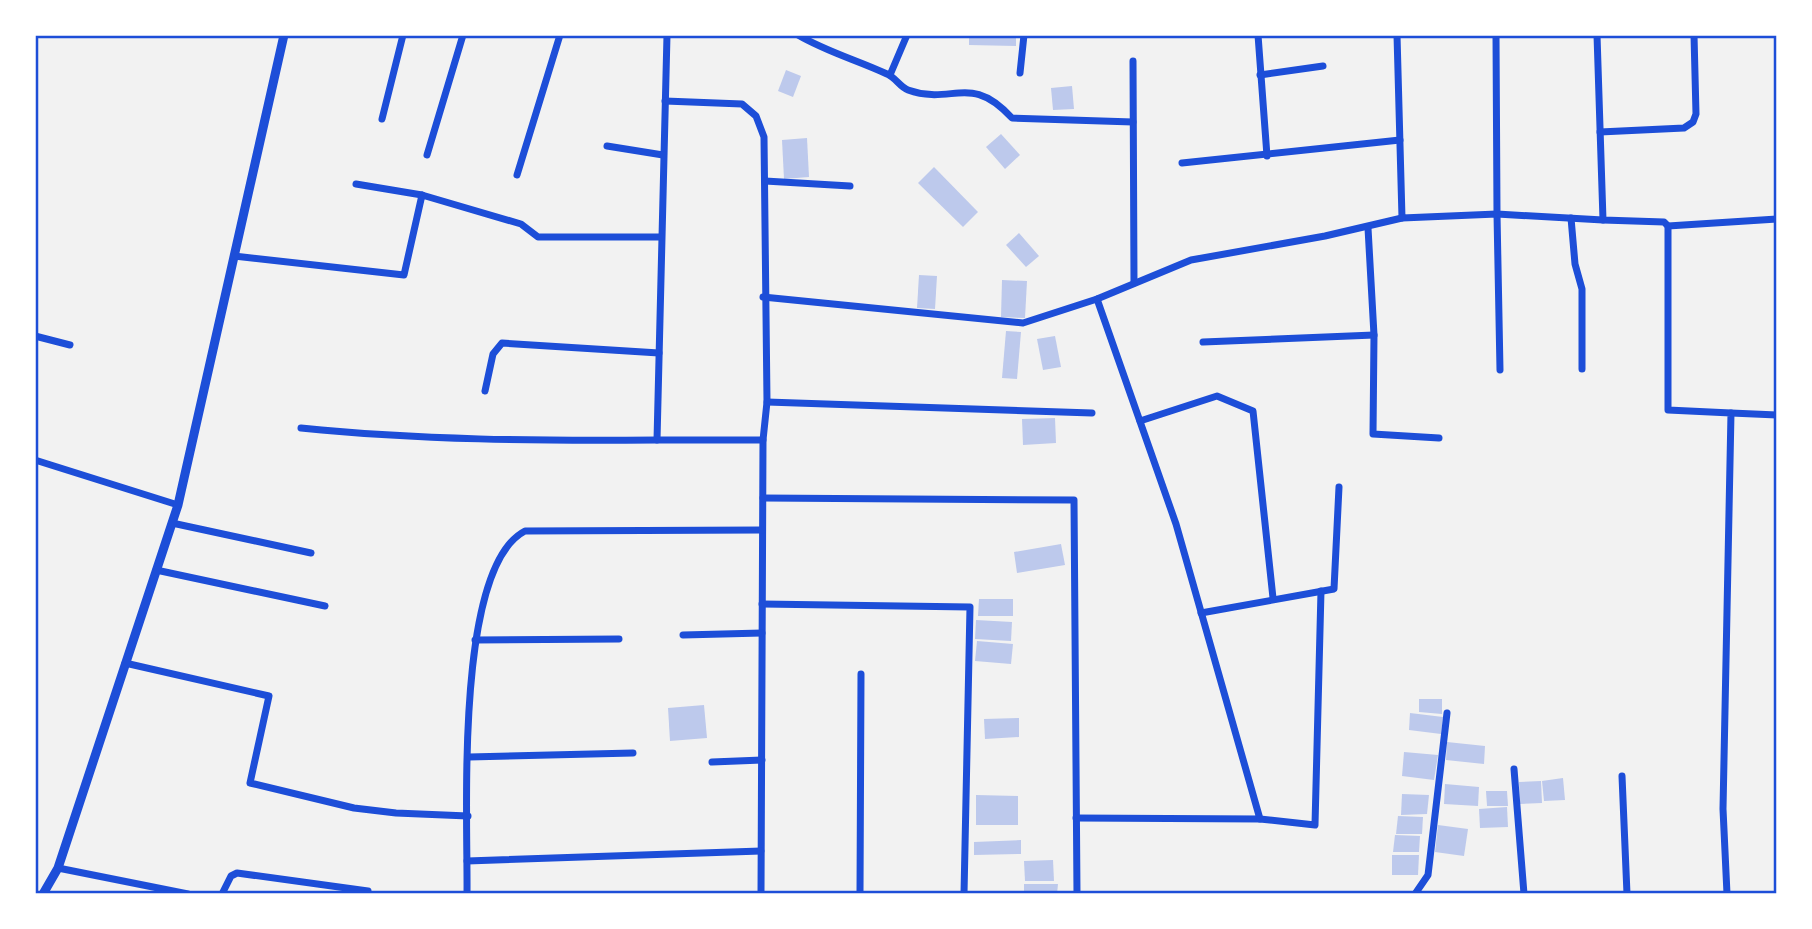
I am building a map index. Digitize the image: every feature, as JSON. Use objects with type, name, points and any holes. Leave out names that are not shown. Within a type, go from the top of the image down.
[{"type":"street","points":[[43,894],[58,868],[178,505],[284,35]]},
{"type":"street","points":[[382,120],[403,35]]},
{"type":"street","points":[[428,155],[463,35]]},
{"type":"street","points":[[517,175],[560,35]]},
{"type":"street","points":[[657,440],[667,35]]},
{"type":"street","points":[[799,35],[826,51],[890,75],[906,89],[928,94],[963,90],[979,93],[990,98],[1012,118],[1133,122]]},
{"type":"street","points":[[890,75],[907,35]]},
{"type":"street","points":[[1020,73],[1024,35]]},
{"type":"street","points":[[1258,35],[1267,156]]},
{"type":"street","points":[[1397,35],[1402,218]]},
{"type":"street","points":[[1496,35],[1500,370]]},
{"type":"street","points":[[1597,35],[1602,220]]},
{"type":"street","points":[[1600,132],[1684,128],[1693,122],[1696,114],[1694,35]]},
{"type":"street","points":[[1133,61],[1134,284]]},
{"type":"street","points":[[1260,75],[1324,66]]},
{"type":"street","points":[[665,101],[742,104],[756,116],[764,137],[763,297],[767,402],[763,440],[761,894]]},
{"type":"street","points":[[1182,163],[1400,140]]},
{"type":"street","points":[[607,146],[663,155]]},
{"type":"street","points":[[765,181],[850,186]]},
{"type":"street","points":[[356,184],[422,195],[521,223],[538,237],[661,237]]},
{"type":"street","points":[[234,256],[404,275],[422,195]]},
{"type":"street","points":[[763,297],[1023,323],[1097,299],[1191,260],[1368,228],[1402,218],[1497,214],[1664,222],[1668,226],[1777,219]]},
{"type":"street","points":[[1571,218],[1575,264],[1582,289],[1582,369]]},
{"type":"street","points":[[1668,226],[1668,410],[1777,415]]},
{"type":"street","points":[[1368,228],[1374,335],[1373,434],[1439,438]]},
{"type":"street","points":[[1097,299],[1176,524],[1260,819]]},
{"type":"street","points":[[1203,342],[1374,335]]},
{"type":"street","points":[[35,336],[70,345]]},
{"type":"street","points":[[485,391],[493,354],[502,343],[527,342],[659,353]]},
{"type":"street","points":[[1140,421],[1217,396],[1253,411],[1273,598]]},
{"type":"street","points":[[767,402],[1092,413]]},
{"type":"street","points":[[1727,894],[1723,809],[1731,413]]},
{"type":"street","points":[[301,428],[460,439],[763,440]]},
{"type":"street","points":[[35,460],[178,505]]},
{"type":"street","points":[[1201,613],[1334,589],[1339,487]]},
{"type":"street","points":[[763,498],[1074,500],[1077,894]]},
{"type":"street","points":[[172,523],[310,553]]},
{"type":"street","points":[[467,894],[471,663],[494,569],[513,537],[525,531],[762,530]]},
{"type":"street","points":[[156,570],[325,606]]},
{"type":"street","points":[[1076,818],[1260,819],[1315,825],[1321,591]]},
{"type":"street","points":[[762,604],[970,607],[964,894]]},
{"type":"street","points":[[683,635],[762,633]]},
{"type":"street","points":[[475,640],[619,639]]},
{"type":"street","points":[[125,663],[269,696],[250,783],[354,808],[468,816]]},
{"type":"street","points":[[860,894],[861,674]]},
{"type":"street","points":[[1415,894],[1428,875],[1447,713]]},
{"type":"street","points":[[469,757],[633,753]]},
{"type":"street","points":[[712,762],[762,760]]},
{"type":"street","points":[[1514,769],[1524,894]]},
{"type":"street","points":[[1622,776],[1627,894]]},
{"type":"street","points":[[467,861],[761,851]]},
{"type":"street","points":[[58,868],[188,894]]},
{"type":"street","points":[[222,894],[231,876],[237,873],[368,891]]},
{"type":"building","points":[[969,35],[1016,35],[1016,46],[969,45]]},
{"type":"building","points":[[786,70],[801,76],[793,97],[778,91]]},
{"type":"building","points":[[1072,86],[1074,109],[1053,110],[1051,88]]},
{"type":"building","points":[[1001,134],[1020,155],[1005,169],[986,147]]},
{"type":"building","points":[[807,138],[809,177],[784,179],[782,140]]},
{"type":"building","points":[[934,167],[978,212],[963,227],[918,183]]},
{"type":"building","points":[[1019,233],[1039,256],[1026,267],[1006,245]]},
{"type":"building","points":[[919,275],[937,276],[935,309],[917,308]]},
{"type":"building","points":[[1002,280],[1027,281],[1025,318],[1001,317]]},
{"type":"building","points":[[1006,331],[1021,332],[1017,379],[1002,378]]},
{"type":"building","points":[[1055,336],[1061,367],[1043,370],[1037,339]]},
{"type":"building","points":[[1055,418],[1056,443],[1023,445],[1022,419]]},
{"type":"building","points":[[1061,544],[1065,565],[1017,573],[1014,552]]},
{"type":"building","points":[[979,599],[1013,599],[1013,616],[978,616]]},
{"type":"building","points":[[976,620],[1012,622],[1011,641],[975,639]]},
{"type":"building","points":[[977,641],[1013,644],[1011,664],[975,661]]},
{"type":"building","points":[[1419,699],[1442,699],[1442,714],[1419,712]]},
{"type":"building","points":[[704,705],[707,738],[670,741],[668,708]]},
{"type":"building","points":[[1410,713],[1443,717],[1441,734],[1409,730]]},
{"type":"building","points":[[1019,718],[1019,737],[985,739],[984,719]]},
{"type":"building","points":[[1447,742],[1485,746],[1484,764],[1446,760]]},
{"type":"building","points":[[1404,752],[1438,755],[1434,780],[1402,776]]},
{"type":"building","points":[[1563,778],[1565,800],[1544,801],[1542,781]]},
{"type":"building","points":[[1541,781],[1542,803],[1520,804],[1519,782]]},
{"type":"building","points":[[1445,784],[1479,787],[1478,806],[1444,804]]},
{"type":"building","points":[[1486,791],[1507,791],[1508,806],[1487,806]]},
{"type":"building","points":[[1402,794],[1429,795],[1427,814],[1401,815]]},
{"type":"building","points":[[976,795],[1018,796],[1018,825],[976,825]]},
{"type":"building","points":[[1507,807],[1508,827],[1480,828],[1479,809]]},
{"type":"building","points":[[1398,816],[1423,817],[1422,834],[1396,834]]},
{"type":"building","points":[[1438,825],[1468,829],[1464,856],[1435,852]]},
{"type":"building","points":[[1395,835],[1420,836],[1419,852],[1393,852]]},
{"type":"building","points":[[1021,840],[1021,854],[974,855],[974,842]]},
{"type":"building","points":[[1392,855],[1419,855],[1418,875],[1392,875]]},
{"type":"building","points":[[1053,860],[1054,881],[1025,881],[1024,861]]},
{"type":"building","points":[[1024,884],[1058,884],[1057,894],[1024,894]]}]
